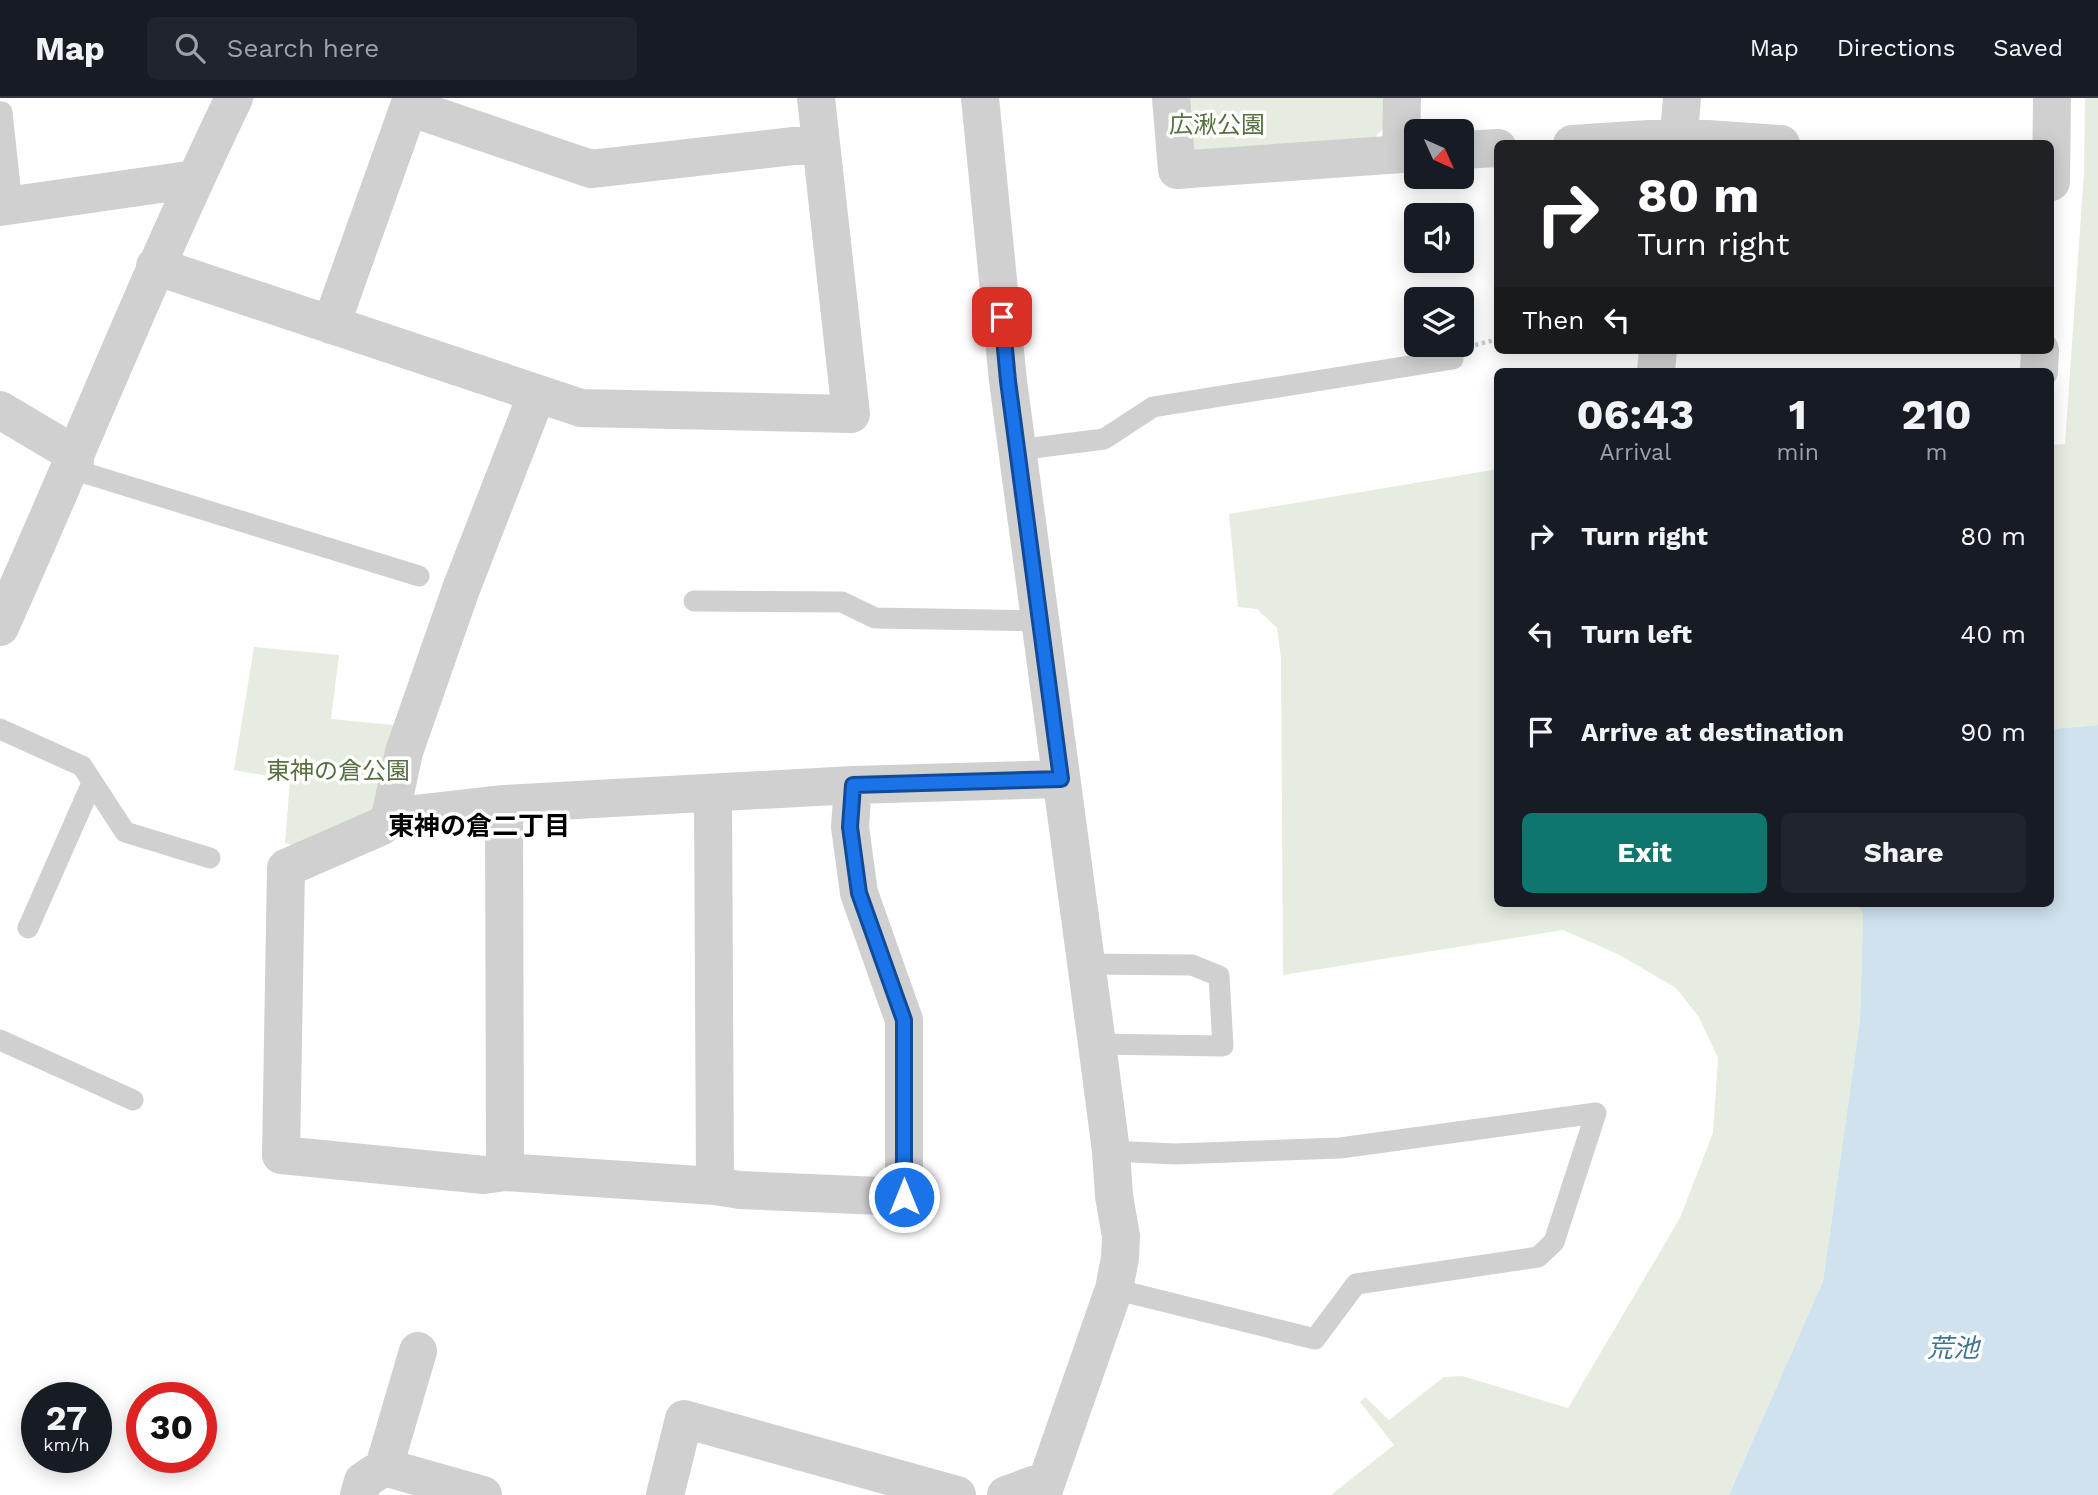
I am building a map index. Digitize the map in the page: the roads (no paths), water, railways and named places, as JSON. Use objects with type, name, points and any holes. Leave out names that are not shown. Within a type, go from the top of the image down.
[{"type":"street","points":[[0,627],[75,460],[155,266],[234,98]]},
{"type":"street","points":[[155,266],[581,408],[851,414],[816,98]]},
{"type":"street","points":[[980,98],[1008,381],[1121,1236],[1121,1258],[1114,1289],[1044,1487],[1006,1495]]},
{"type":"street","points":[[1171,98],[1177,170],[1404,153]]},
{"type":"street","points":[[1402,98],[1404,119]]},
{"type":"street","points":[[1678,140],[1682,98]]},
{"type":"street","points":[[2051,140],[2052,98]]},
{"type":"street","points":[[331,325],[411,103],[591,169],[820,144]]},
{"type":"street","points":[[1474,149],[1494,148]]},
{"type":"street","points":[[6,206],[195,179]]},
{"type":"street","points":[[537,394],[461,589],[430,677],[404,752],[390,817],[382,826],[286,868],[281,1155],[484,1175],[505,1172],[740,1190],[904,1197],[904,1020],[859,893],[850,827],[853,785]]},
{"type":"street","points":[[0,410],[64,448],[75,460]]},
{"type":"street","points":[[390,817],[504,804],[853,785],[1061,779]]},
{"type":"street","points":[[713,793],[715,1186]]},
{"type":"street","points":[[504,804],[505,1172]]},
{"type":"street","points":[[418,1352],[372,1481],[482,1495]]},
{"type":"street","points":[[665,1495],[684,1419],[957,1495]]},
{"type":"lane","points":[[2,112],[6,206]]},
{"type":"lane","points":[[1017,450],[1104,439],[1153,407],[1453,359]]},
{"type":"lane","points":[[75,460],[88,474],[419,576]]},
{"type":"lane","points":[[694,601],[842,602],[875,618],[1040,621]]},
{"type":"lane","points":[[0,729],[82,766],[125,832],[211,858]]},
{"type":"lane","points":[[28,928],[92,783]]},
{"type":"lane","points":[[1086,964],[1192,965],[1219,976],[1223,1046],[1097,1044]]},
{"type":"lane","points":[[0,1040],[133,1100]]},
{"type":"lane","points":[[1111,1151],[1175,1154],[1340,1148],[1595,1113],[1554,1242],[1538,1257],[1356,1284],[1315,1339],[1114,1289]]},
{"type":"water","name":"荒池","points":[[2098,725],[2098,1495],[1729,1495],[1823,1281],[1860,1020],[1863,913],[1858,907],[2054,907],[2054,729]]},
{"type":"district","name":"東神の倉二丁目","points":[[479,826]]},
{"type":"park label","name":"広湫公園","points":[[1217,125]]},
{"type":"park label","name":"東神の倉公園","points":[[338,771]]}]
